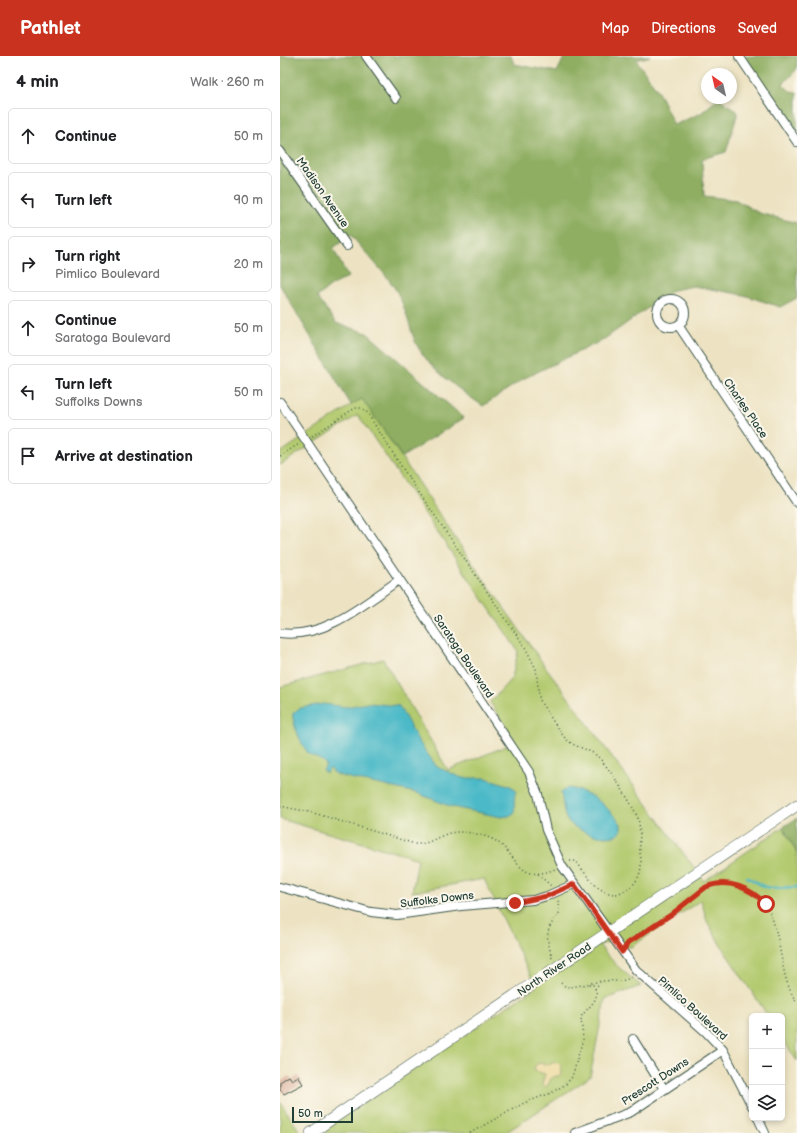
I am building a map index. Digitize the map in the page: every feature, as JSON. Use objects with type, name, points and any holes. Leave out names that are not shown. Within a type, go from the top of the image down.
[{"type":"street","points":[[366,56],[396,98]]},
{"type":"street","points":[[739,56],[797,142]]},
{"type":"street","name":"Madison Avenue","points":[[280,151],[347,246]]},
{"type":"street","name":"Charles Place","points":[[678,325],[797,503]]},
{"type":"street","name":"Saratoga Boulevard","points":[[280,402],[529,772],[538,794],[546,830],[562,866],[608,933]]},
{"type":"street","points":[[280,632],[288,634],[328,626],[399,580]]},
{"type":"street","name":"North River Road","points":[[311,1133],[797,805]]},
{"type":"street","name":"Suffolks Downs","points":[[280,888],[371,912],[397,915],[461,906],[527,901],[557,892],[574,884]]},
{"type":"street","name":"Pimlico Boulevard","points":[[608,933],[638,973],[706,1032],[723,1050],[749,1100]]},
{"type":"street","points":[[633,1039],[664,1089]]},
{"type":"street","name":"Prescott Downs","points":[[575,1133],[594,1124],[625,1115],[723,1050]]},
{"type":"street","points":[[759,1121],[765,1133]]},
{"type":"path","points":[[280,456],[355,408],[361,408],[366,411],[525,647],[536,669],[541,703],[566,738],[572,743],[592,752],[600,758],[628,800],[638,819],[642,862],[642,870],[633,884],[620,893],[611,894],[599,888],[576,861],[573,860],[562,866],[538,874]]},
{"type":"path","points":[[280,806],[314,813],[415,844],[422,844],[451,833],[469,833],[497,841],[522,869],[538,874],[557,892],[559,914],[550,925],[546,936],[552,958]]},
{"type":"path","points":[[622,952],[628,943],[672,914],[706,887],[718,883],[729,883],[751,892],[766,904],[771,914],[788,987],[797,1003]]},
{"type":"path","points":[[561,983],[566,987],[602,981],[617,982],[628,979],[638,973]]},
{"type":"path","points":[[470,1133],[524,1103],[559,1089],[572,1077],[583,1039],[582,1017],[596,999],[596,988],[602,981]]},
{"type":"path","points":[[589,984],[596,988]]},
{"type":"green space","points":[[280,56],[511,56],[514,64],[557,72],[565,56],[650,56],[636,60],[658,91],[674,125],[701,113],[712,104],[727,104],[738,112],[726,152],[702,159],[704,196],[736,200],[759,213],[797,223],[797,298],[780,307],[744,295],[694,286],[673,290],[603,340],[523,379],[483,406],[444,377],[420,351],[415,341],[403,304],[396,290],[351,235],[333,248],[348,277],[334,284],[317,297],[336,323],[367,333],[464,418],[402,457],[362,399],[351,405],[280,285]]},
{"type":"green space","points":[[744,56],[797,56],[797,69],[783,84],[790,91],[797,92],[797,130],[794,130],[786,122]]},
{"type":"green space","points":[[362,398],[457,541],[542,662],[704,881],[783,827],[797,853],[797,1061],[785,1043],[785,1013],[766,1013],[721,946],[707,921],[701,900],[631,947],[609,942],[599,945],[616,965],[641,986],[605,999],[590,1077],[505,1133],[319,1133],[536,987],[484,879],[412,892],[418,859],[280,819],[280,687],[383,659],[448,770],[516,742],[490,702],[512,678],[518,651],[358,415],[280,465],[280,453]]},
{"type":"green space","points":[[797,818],[797,853],[783,827]]},
{"type":"green space","points":[[280,1102],[301,1133],[280,1133]]},
{"type":"sand","points":[[555,1062],[561,1064],[562,1075],[552,1077],[547,1086],[543,1087],[542,1084],[545,1074],[535,1071],[534,1067],[539,1063],[548,1065]]},
{"type":"water","points":[[368,703],[399,706],[419,742],[437,767],[462,778],[486,778],[514,788],[516,791],[514,799],[514,813],[509,816],[501,817],[452,807],[417,793],[335,774],[330,768],[327,773],[323,771],[326,765],[309,754],[301,741],[294,722],[293,713],[300,708],[323,704],[346,707]]},
{"type":"water","points":[[567,788],[583,792],[598,800],[621,824],[621,832],[609,837],[593,835],[571,824],[565,815],[561,793]]},
{"type":"building","points":[[289,1076],[292,1080],[298,1076],[303,1084],[284,1094],[280,1089],[280,1082]]},
{"type":"waterway","points":[[747,877],[765,887],[797,887]]},
{"type":"route","points":[[515,903],[547,896],[574,884],[622,952],[628,943],[672,914],[689,899],[711,885],[718,883],[729,883],[739,886],[760,898],[766,904]]}]
